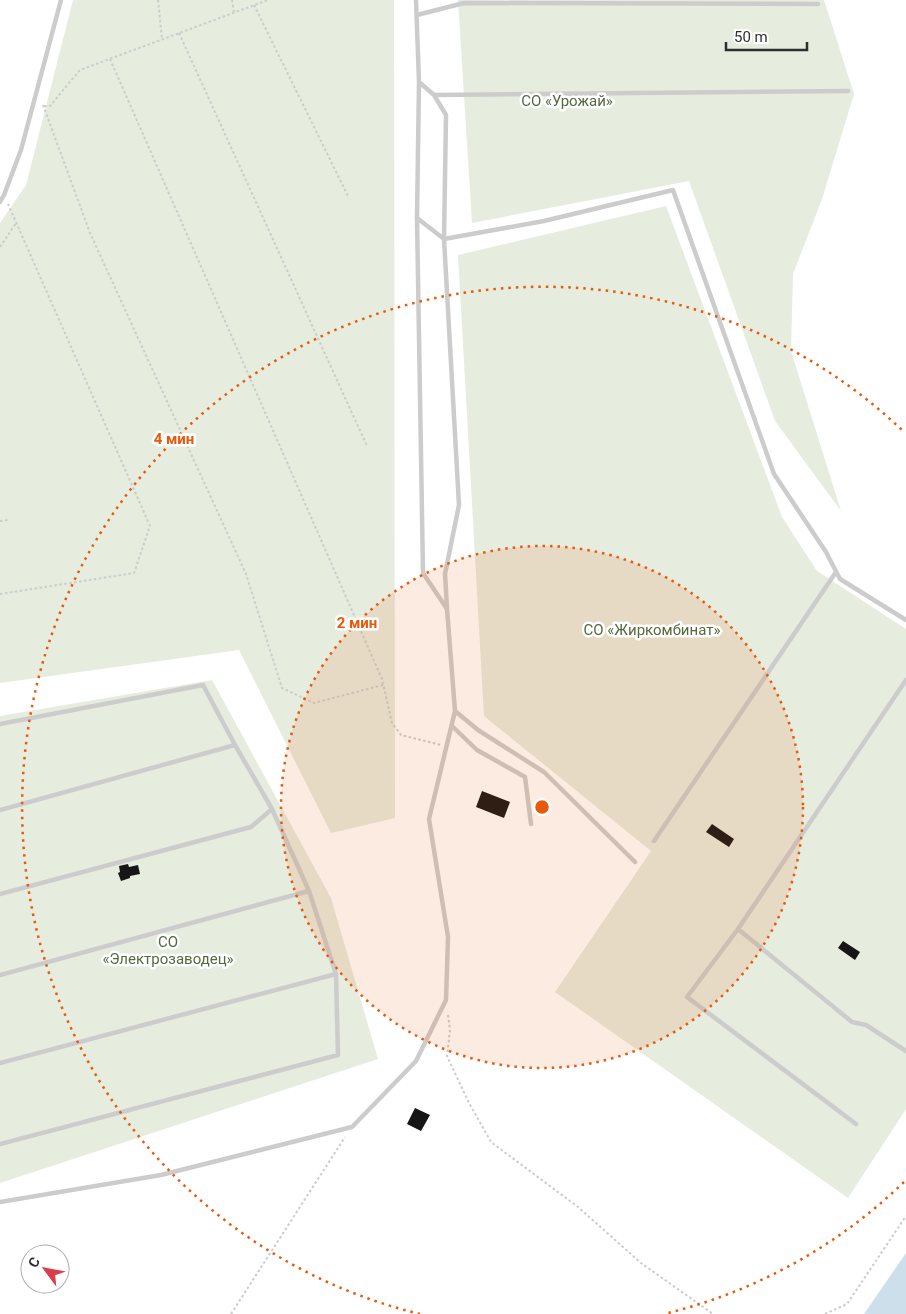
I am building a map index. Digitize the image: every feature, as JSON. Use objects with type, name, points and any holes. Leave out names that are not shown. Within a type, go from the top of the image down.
[{"type":"lane","points":[[0,202],[21,150],[61,0]]},
{"type":"lane","points":[[416,0],[419,82],[417,218],[423,573],[447,609]]},
{"type":"lane","points":[[417,15],[464,3],[818,4]]},
{"type":"lane","points":[[0,1202],[161,1175],[352,1126],[416,1061],[446,1000],[448,937],[429,819],[455,711],[445,574],[459,505],[444,239],[446,115],[434,95],[419,82]]},
{"type":"lane","points":[[434,95],[848,91]]},
{"type":"lane","points":[[417,218],[444,239],[544,221],[674,190],[774,474],[826,552],[840,579],[906,620]]},
{"type":"lane","points":[[654,841],[836,572]]},
{"type":"lane","points":[[856,1124],[687,997],[738,929],[906,680]]},
{"type":"lane","points":[[0,724],[203,685],[234,746],[272,809],[309,891],[336,974],[338,1055],[0,1144]]},
{"type":"lane","points":[[455,711],[478,730],[544,772],[635,862]]},
{"type":"lane","points":[[452,726],[477,750],[525,777],[531,824]]},
{"type":"lane","points":[[0,810],[234,746]]},
{"type":"lane","points":[[0,894],[251,827],[272,809]]},
{"type":"lane","points":[[0,975],[309,891]]},
{"type":"lane","points":[[738,929],[852,1022],[866,1025],[906,1052]]},
{"type":"lane","points":[[0,1063],[336,974]]},
{"type":"path","points":[[158,0],[162,39]]},
{"type":"path","points":[[232,0],[234,13]]},
{"type":"path","points":[[268,0],[80,70],[50,106],[43,106],[90,233],[246,574],[282,688],[314,703],[383,685]]},
{"type":"path","points":[[254,5],[349,198]]},
{"type":"path","points":[[180,33],[367,446]]},
{"type":"path","points":[[110,59],[382,679],[392,723],[401,735],[446,746]]},
{"type":"path","points":[[0,594],[134,573],[150,526],[4,195]]},
{"type":"path","points":[[0,247],[16,223]]},
{"type":"path","points":[[0,522],[8,520]]},
{"type":"path","points":[[448,1015],[450,1030],[447,1056],[469,1103],[491,1142],[578,1207],[641,1263],[713,1314]]},
{"type":"path","points":[[231,1314],[352,1126]]},
{"type":"path","points":[[825,1314],[847,1304],[906,1216]]},
{"type":"green space","points":[[73,0],[394,0],[395,818],[331,833],[239,650],[0,683],[0,223],[26,185]]},
{"type":"green space","name":"СО «Урожай»","points":[[458,0],[824,0],[854,94],[822,199],[793,274],[791,351],[841,511],[775,421],[689,181],[472,223]]},
{"type":"green space","name":"СО «Жиркомбинат»","points":[[666,206],[782,517],[817,571],[906,629],[906,1109],[848,1198],[555,992],[651,851],[484,716],[458,255]]},
{"type":"green space","name":"СО «Электрозаводец»","points":[[212,680],[331,898],[378,1059],[0,1183],[0,716]]},
{"type":"water","points":[[906,1253],[906,1314],[864,1314]]},
{"type":"building","points":[[482,791],[510,802],[504,818],[476,807]]},
{"type":"building","points":[[712,824],[734,839],[729,847],[706,832]]},
{"type":"building","points":[[128,864],[129,867],[138,865],[140,874],[130,876],[130,878],[121,881],[118,873],[120,872],[119,866]]},
{"type":"building","points":[[843,941],[860,952],[855,960],[838,948]]},
{"type":"building","points":[[415,1108],[430,1115],[421,1131],[407,1124]]}]
